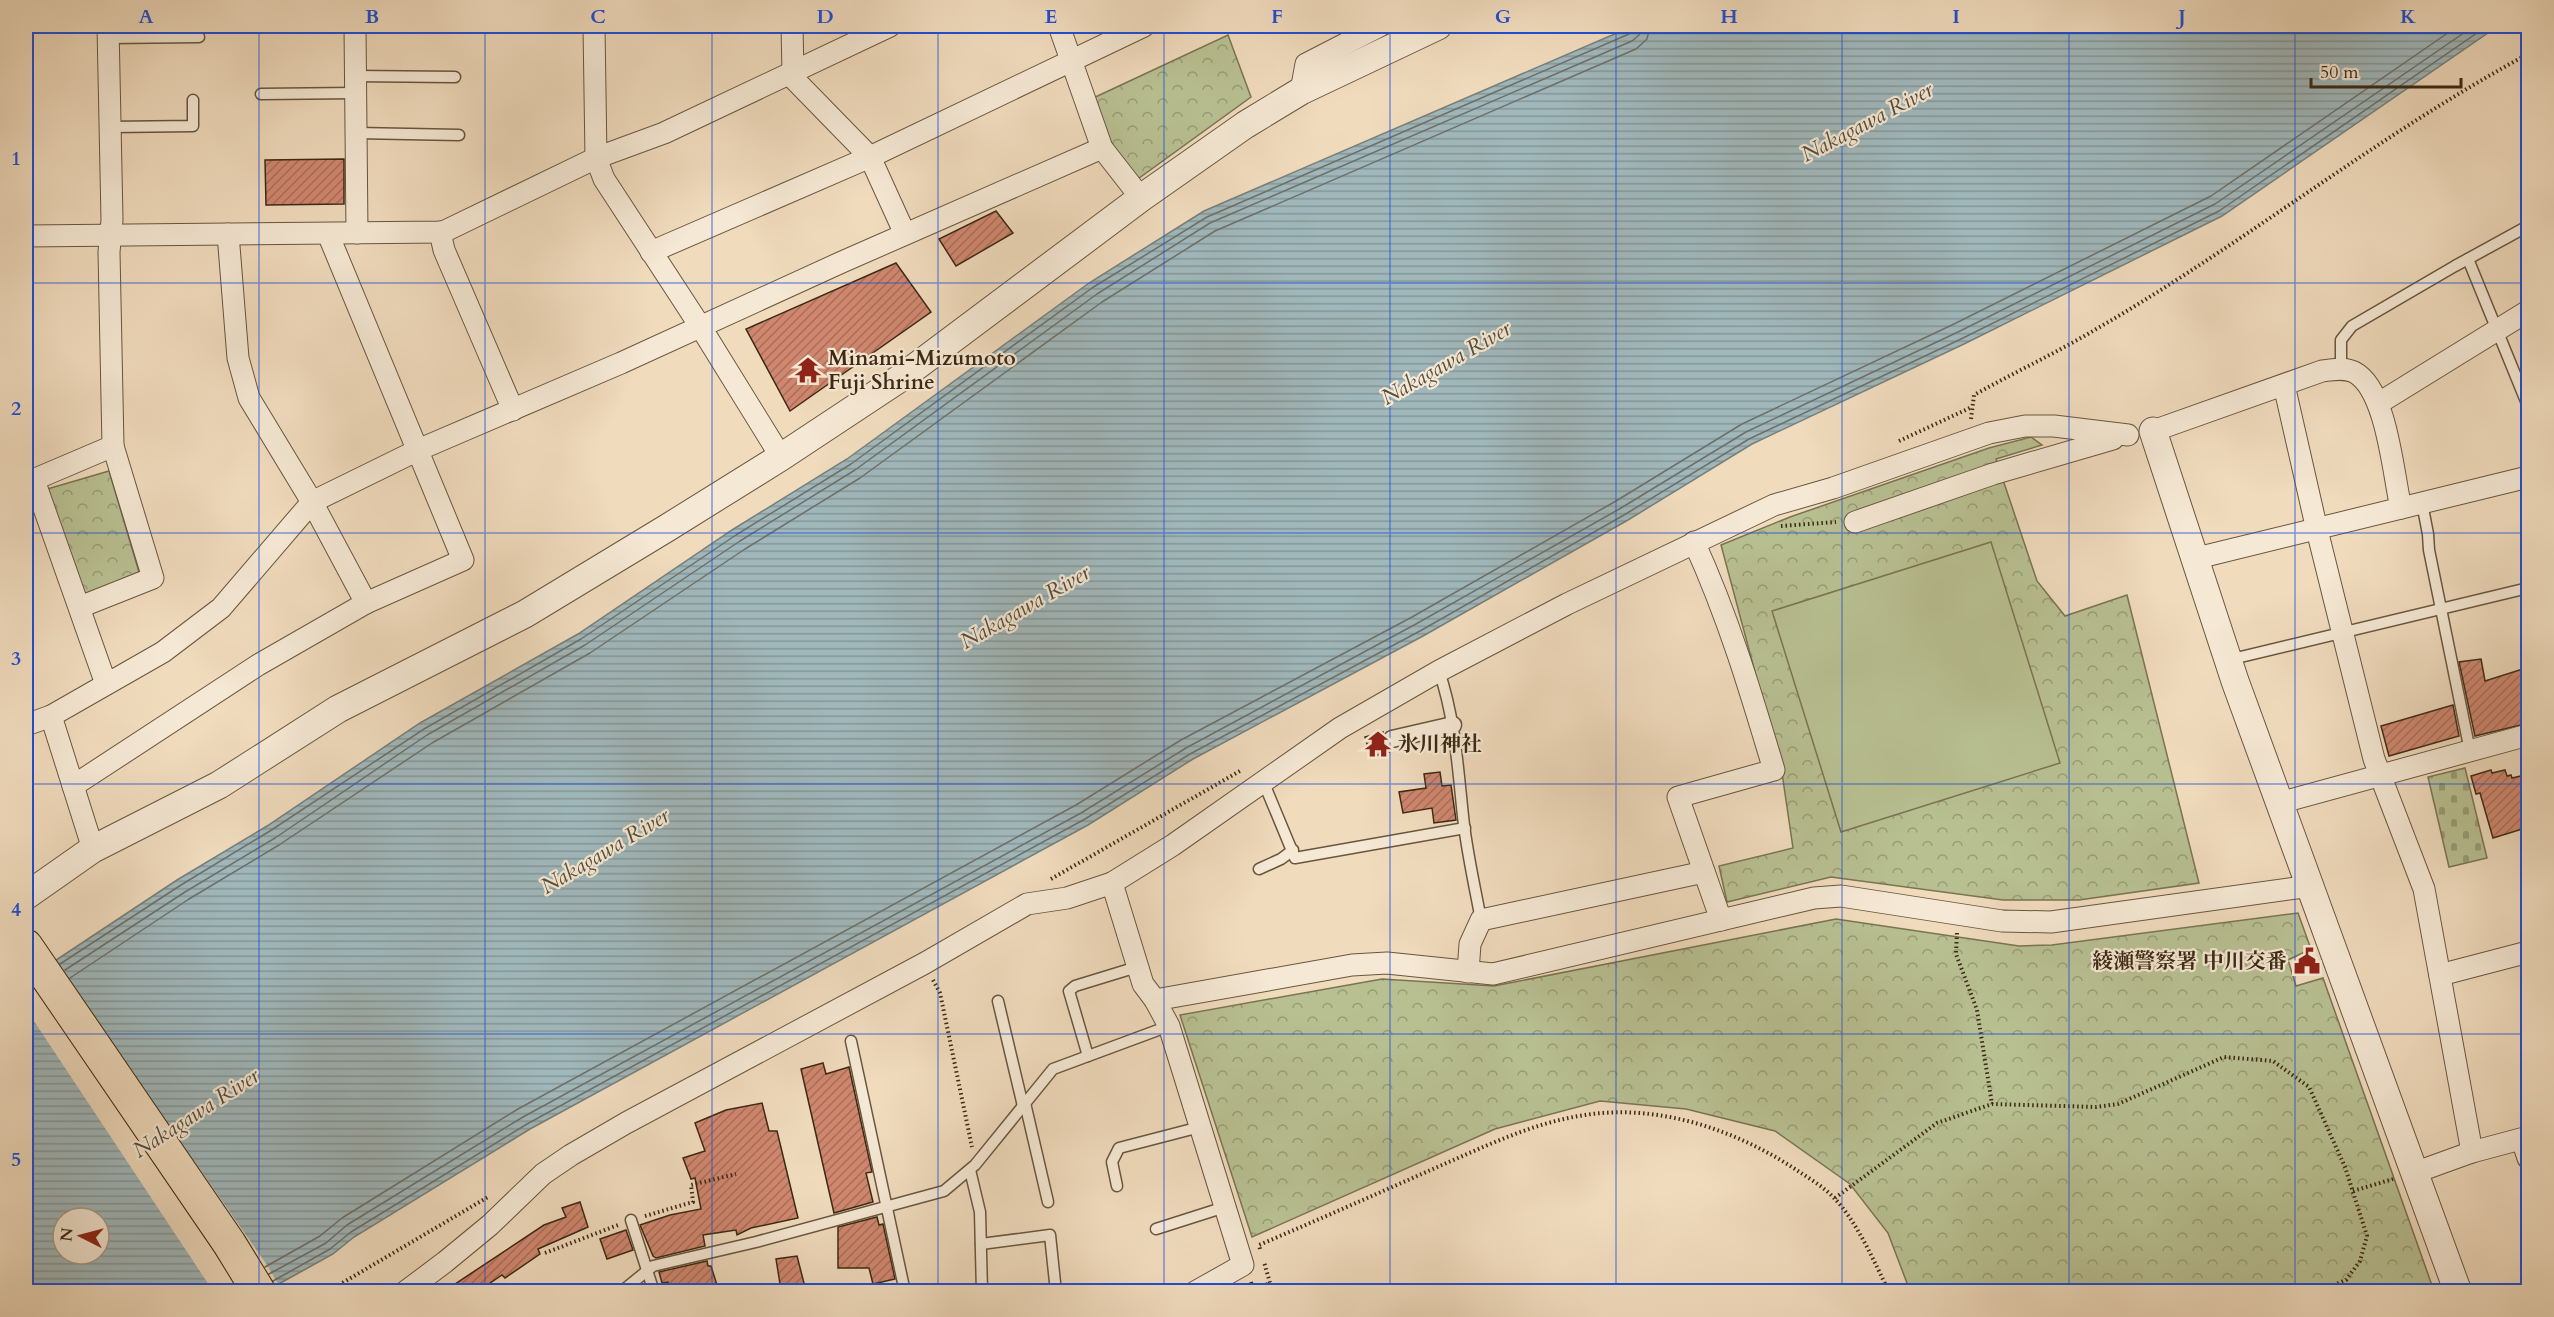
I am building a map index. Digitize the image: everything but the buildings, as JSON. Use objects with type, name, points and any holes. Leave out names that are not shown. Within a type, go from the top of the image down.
[{"type":"main road","points":[[26,946],[229,1243],[259,1292]]},
{"type":"main road","points":[[26,983],[235,1292]]},
{"type":"street","points":[[355,26],[357,233]]},
{"type":"street","points":[[594,26],[596,158],[603,179],[700,326],[781,457]]},
{"type":"street","points":[[792,26],[791,73],[870,157],[905,234]]},
{"type":"street","points":[[26,236],[111,237],[440,232],[596,158],[664,133],[890,26]]},
{"type":"street","points":[[1059,26],[1102,148],[1141,198]]},
{"type":"street","points":[[651,252],[870,157],[1144,26]]},
{"type":"street","points":[[26,896],[93,849],[219,785],[338,709],[525,614],[781,457],[902,376],[1141,198],[1245,125],[1301,91],[1438,26]]},
{"type":"street","points":[[1301,91],[1306,64],[1370,28]]},
{"type":"street","points":[[80,607],[153,578],[113,446],[109,252],[111,127],[108,32]]},
{"type":"street","points":[[26,725],[51,716],[163,652],[221,608],[312,502],[418,450],[1102,148]]},
{"type":"street","points":[[440,232],[444,250],[513,410]]},
{"type":"street","points":[[228,234],[241,371],[249,398],[312,502],[366,603]]},
{"type":"street","points":[[73,786],[258,665],[366,603],[463,560],[328,234]]},
{"type":"street","points":[[2379,403],[2529,311]]},
{"type":"street","points":[[1855,522],[1993,474],[2085,445],[2141,433],[2322,371],[2341,368],[2354,372],[2367,382],[2379,403],[2401,508]]},
{"type":"street","points":[[2284,385],[2342,633],[2380,777],[2422,881],[2472,1152]]},
{"type":"street","points":[[405,1292],[490,1225],[543,1174],[616,1128],[925,963],[1027,904],[1067,898],[1112,883],[1173,845],[1257,773],[1439,671],[1567,604],[1774,505],[1833,488],[1989,433],[2025,426],[2054,426],[2141,433]]},
{"type":"street","points":[[2141,433],[2193,559],[2279,803],[2311,886],[2407,1175],[2458,1292]]},
{"type":"street","points":[[106,684],[80,607],[30,481],[113,446]]},
{"type":"street","points":[[2193,559],[2529,477]]},
{"type":"street","points":[[1694,542],[1711,579],[1747,682],[1774,770],[1678,797],[1721,920]]},
{"type":"street","points":[[51,716],[93,849]]},
{"type":"street","points":[[1392,739],[1453,725]]},
{"type":"street","points":[[2279,803],[2529,735]]},
{"type":"street","points":[[1468,972],[1470,944],[1481,920],[1704,872]]},
{"type":"street","points":[[1112,883],[1143,984],[1169,1026],[1243,1265],[1195,1292]]},
{"type":"street","points":[[1155,1000],[1352,965],[1387,963],[1493,974],[1814,898],[1841,896],[2002,921],[2051,922],[2311,886]]},
{"type":"street","points":[[2440,975],[2529,952]]},
{"type":"street","points":[[2407,1175],[2472,1152],[2526,1145]]},
{"type":"lane","points":[[108,32],[199,37]]},
{"type":"lane","points":[[261,94],[455,77]]},
{"type":"lane","points":[[111,127],[193,126],[193,99]]},
{"type":"lane","points":[[357,133],[459,135]]},
{"type":"lane","points":[[2341,368],[2343,355],[2341,340],[2352,326],[2529,226]]},
{"type":"lane","points":[[2468,259],[2529,406]]},
{"type":"lane","points":[[2422,503],[2470,752]]},
{"type":"lane","points":[[2228,660],[2529,588]]},
{"type":"lane","points":[[1439,671],[1453,725],[1465,828],[1481,920]]},
{"type":"lane","points":[[1257,773],[1296,858],[1465,828]]},
{"type":"lane","points":[[1259,869],[1281,859],[1293,850]]},
{"type":"lane","points":[[1088,1056],[1069,991],[1075,986],[1137,967]]},
{"type":"lane","points":[[998,1000],[1048,1202]]},
{"type":"lane","points":[[621,1292],[653,1266],[756,1242],[944,1191],[973,1168],[1053,1069],[1169,1026]]},
{"type":"lane","points":[[851,1041],[905,1292]]},
{"type":"lane","points":[[1117,1186],[1112,1162],[1119,1148],[1200,1127]]},
{"type":"lane","points":[[973,1168],[980,1212],[982,1292]]},
{"type":"lane","points":[[1156,1229],[1225,1207]]},
{"type":"lane","points":[[630,1220],[654,1292]]},
{"type":"lane","points":[[981,1244],[1050,1235],[1056,1292]]},
{"type":"path","points":[[1891,445],[1972,407],[1974,395],[2098,328],[2383,141],[2476,83],[2529,54]]},
{"type":"path","points":[[1772,528],[1855,522]]},
{"type":"path","points":[[1043,883],[1257,773]]},
{"type":"path","points":[[1959,914],[1956,954],[1977,1010],[1992,1104]]},
{"type":"path","points":[[940,993],[973,1168]]},
{"type":"path","points":[[1835,1198],[1937,1124],[1992,1104],[2096,1107],[2118,1104],[2224,1057],[2273,1061],[2309,1087],[2345,1167],[2367,1236],[2360,1261],[2346,1280],[2316,1292]]},
{"type":"path","points":[[1243,1265],[1253,1290],[1270,1283],[1259,1245],[1514,1135],[1579,1116],[1637,1112],[1700,1125],[1735,1136],[1773,1155],[1835,1198],[1868,1249],[1889,1292]]},
{"type":"path","points":[[2353,1191],[2407,1175]]},
{"type":"path","points":[[327,1292],[491,1196]]},
{"type":"path","points":[[2148,1292],[2164,1286],[2207,1286],[2238,1292]]},
{"type":"green space","points":[[1228,35],[1251,97],[1135,181],[1106,147],[1089,100]]},
{"type":"green space","points":[[2031,437],[2042,445],[1996,459],[2037,581],[2065,616],[2127,595],[2199,883],[2079,900],[2003,900],[1831,877],[1727,902],[1719,866],[1793,848],[1782,773],[1721,545],[1790,517],[1989,448]]},
{"type":"green space","points":[[109,471],[139,572],[82,598],[44,490]]},
{"type":"green space","points":[[1991,542],[2060,763],[1841,832],[1772,611]]},
{"type":"green space","points":[[2465,768],[2487,858],[2449,867],[2428,777]]},
{"type":"green space","points":[[2298,913],[2311,949],[2288,960],[2296,986],[2323,978],[2434,1291],[1910,1291],[1888,1233],[1850,1184],[1775,1131],[1686,1109],[1600,1101],[1495,1129],[1252,1237],[1180,1015],[1382,979],[1494,986],[1836,919],[2019,946],[2052,945]]},
{"type":"water","name":"Nakagawa River","points":[[1633,26],[2498,26],[2222,216],[1964,344],[1752,444],[1628,520],[1423,636],[1193,759],[1088,825],[530,1129],[354,1237],[333,1254],[266,1291],[26,1292],[26,980],[177,880],[267,826],[420,723],[578,634],[732,530],[847,459],[1089,283],[1204,211]]},
{"type":"pier","points":[[52,959],[267,1265],[280,1287],[273,1292],[213,1291],[26,1009],[26,976]]},
{"type":"place","name":"Minami-Mizumoto Fuji Shrine","points":[[808,370]]},
{"type":"place","name":"氷川神社","points":[[1378,744]]},
{"type":"place","name":"綾瀬警察署 中川交番","points":[[2307,961]]}]
